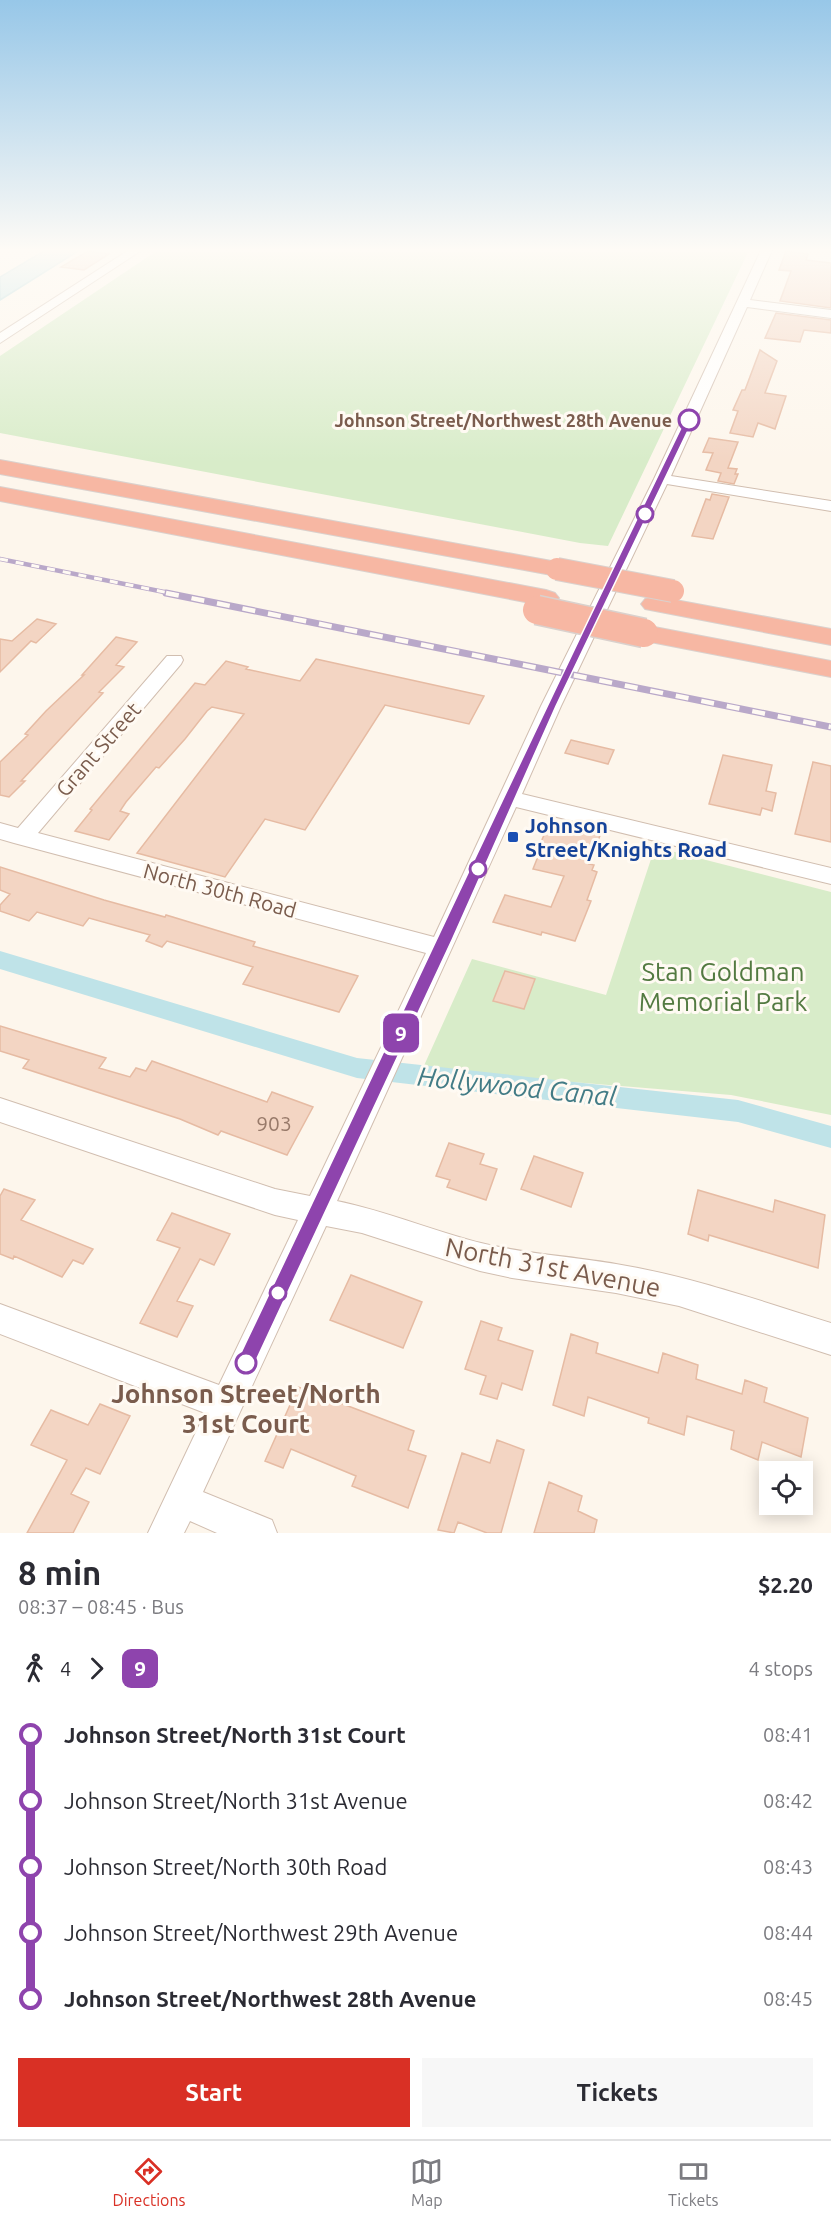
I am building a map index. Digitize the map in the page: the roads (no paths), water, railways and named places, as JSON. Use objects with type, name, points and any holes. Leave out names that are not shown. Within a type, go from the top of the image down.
[{"type":"highway","points":[[0,467],[548,591]]},
{"type":"highway","points":[[0,481],[655,611],[831,652]]},
{"type":"highway","points":[[0,494],[655,611],[831,638]]},
{"type":"highway","points":[[0,508],[548,591]]},
{"type":"highway","points":[[655,611],[831,620]]},
{"type":"highway","points":[[655,611],[831,669]]},
{"type":"street","points":[[0,339],[30,320]]},
{"type":"street","points":[[166,1533],[441,948],[567,672],[662,479],[734,320]]},
{"type":"street","points":[[662,479],[831,506]]},
{"type":"street","name":"Grant Street","points":[[11,835],[174,660]]},
{"type":"street","points":[[510,798],[831,876]]},
{"type":"street","name":"North 30th Road","points":[[11,835],[441,948]]},
{"type":"street","name":"North 31st Avenue","points":[[0,1110],[275,1202],[362,1220],[480,1257],[513,1264],[616,1278],[679,1291],[831,1339]]},
{"type":"street","points":[[0,1319],[226,1404]]},
{"type":"street","points":[[181,1500],[259,1533]]},
{"type":"waterway","name":"Hollywood Canal","points":[[0,960],[357,1068],[738,1111],[831,1137]]},
{"type":"railway","points":[[0,559],[174,594]]},
{"type":"railway","points":[[166,593],[831,727]]},
{"type":"place","name":"Johnson Street/Northwest 28th Avenue","points":[[689,420]]},
{"type":"place","name":"Johnson Street/Knights Road","points":[[513,837]]},
{"type":"place","name":"Johnson Street/North 31st Court","points":[[246,1363]]},
{"type":"park label","name":"Stan Goldman Memorial Park","points":[[723,986]]}]
